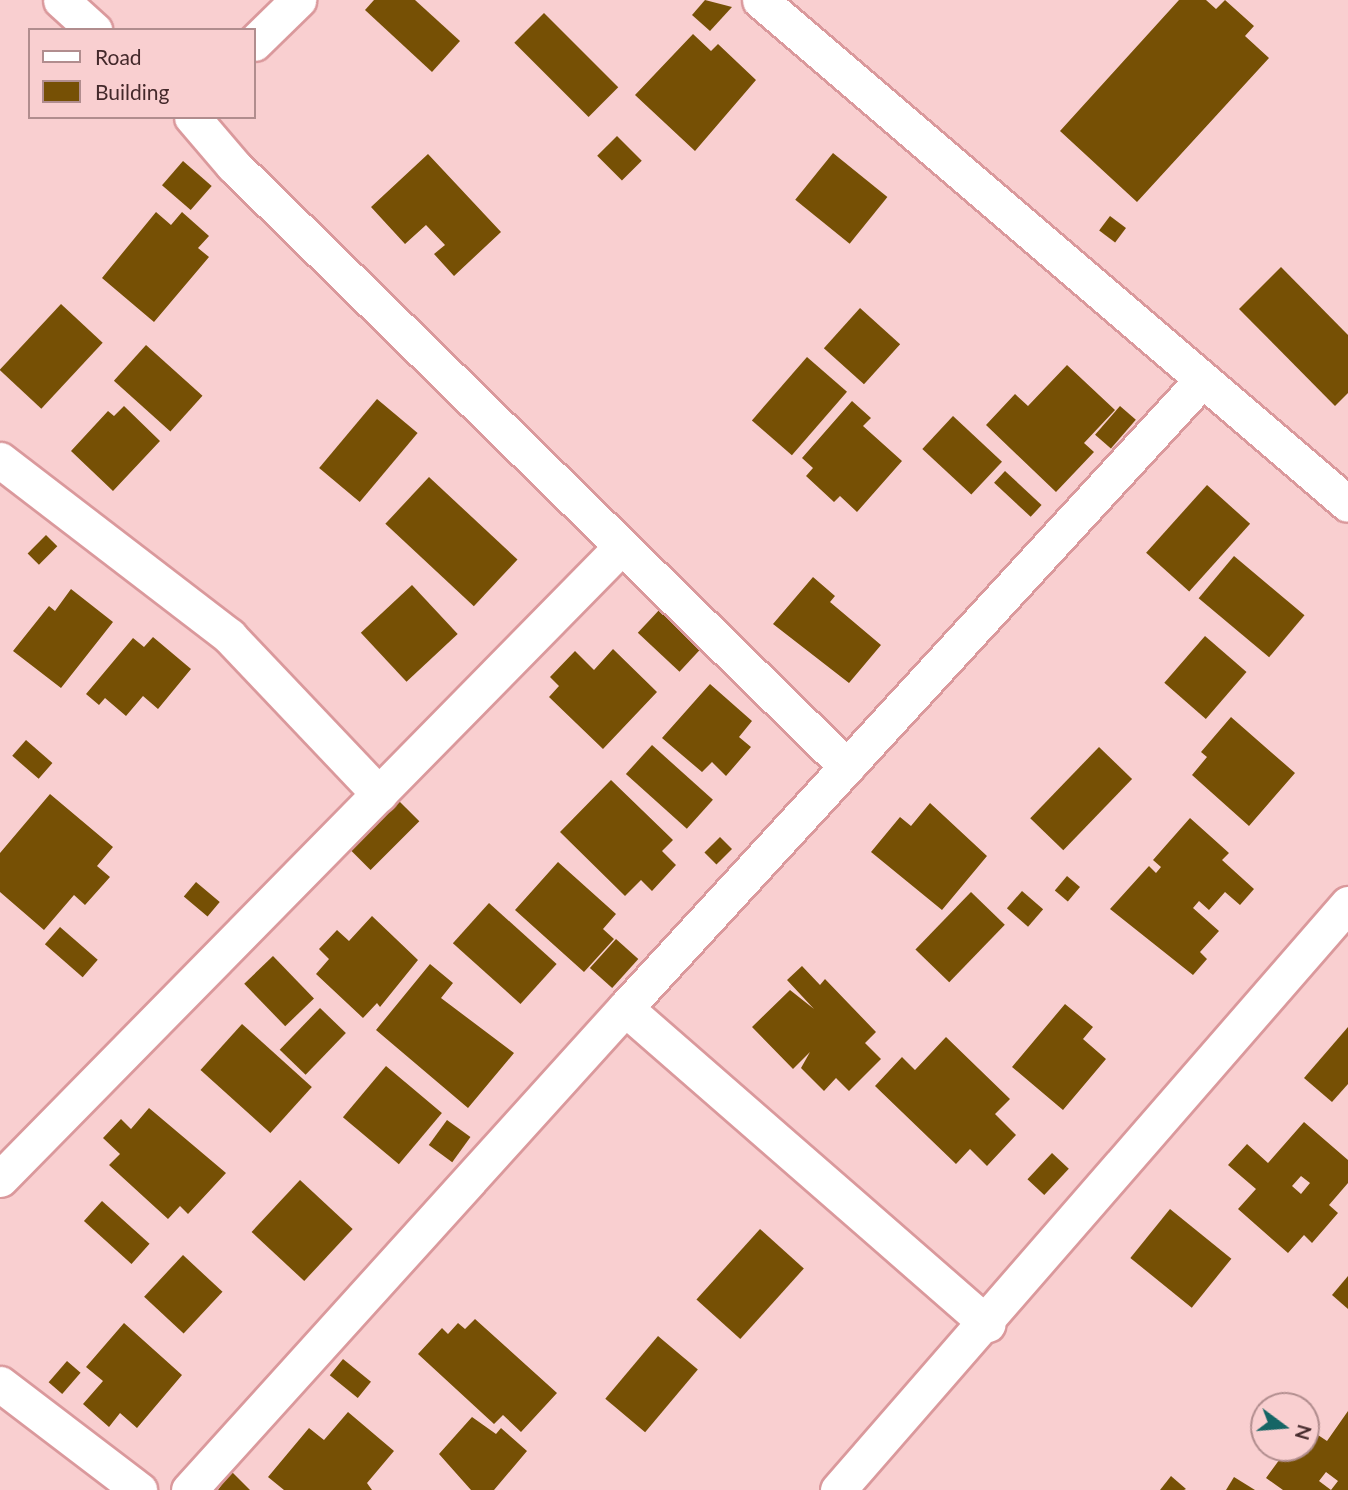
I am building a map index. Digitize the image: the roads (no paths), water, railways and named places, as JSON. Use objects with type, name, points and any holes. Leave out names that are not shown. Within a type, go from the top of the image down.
[{"type":"street","points":[[61,0],[92,28]]},
{"type":"street","points":[[256,41],[298,0]]},
{"type":"street","points":[[760,0],[1348,504]]},
{"type":"street","points":[[195,119],[216,131],[622,546],[847,766]]},
{"type":"street","points":[[189,1490],[625,1008],[1202,380]]},
{"type":"street","points":[[0,460],[229,636],[379,794]]},
{"type":"street","points":[[0,1179],[622,546]]},
{"type":"street","points":[[838,1490],[987,1324],[1348,904]]},
{"type":"street","points":[[625,1008],[987,1324]]},
{"type":"street","points":[[0,1384],[139,1490]]}]
